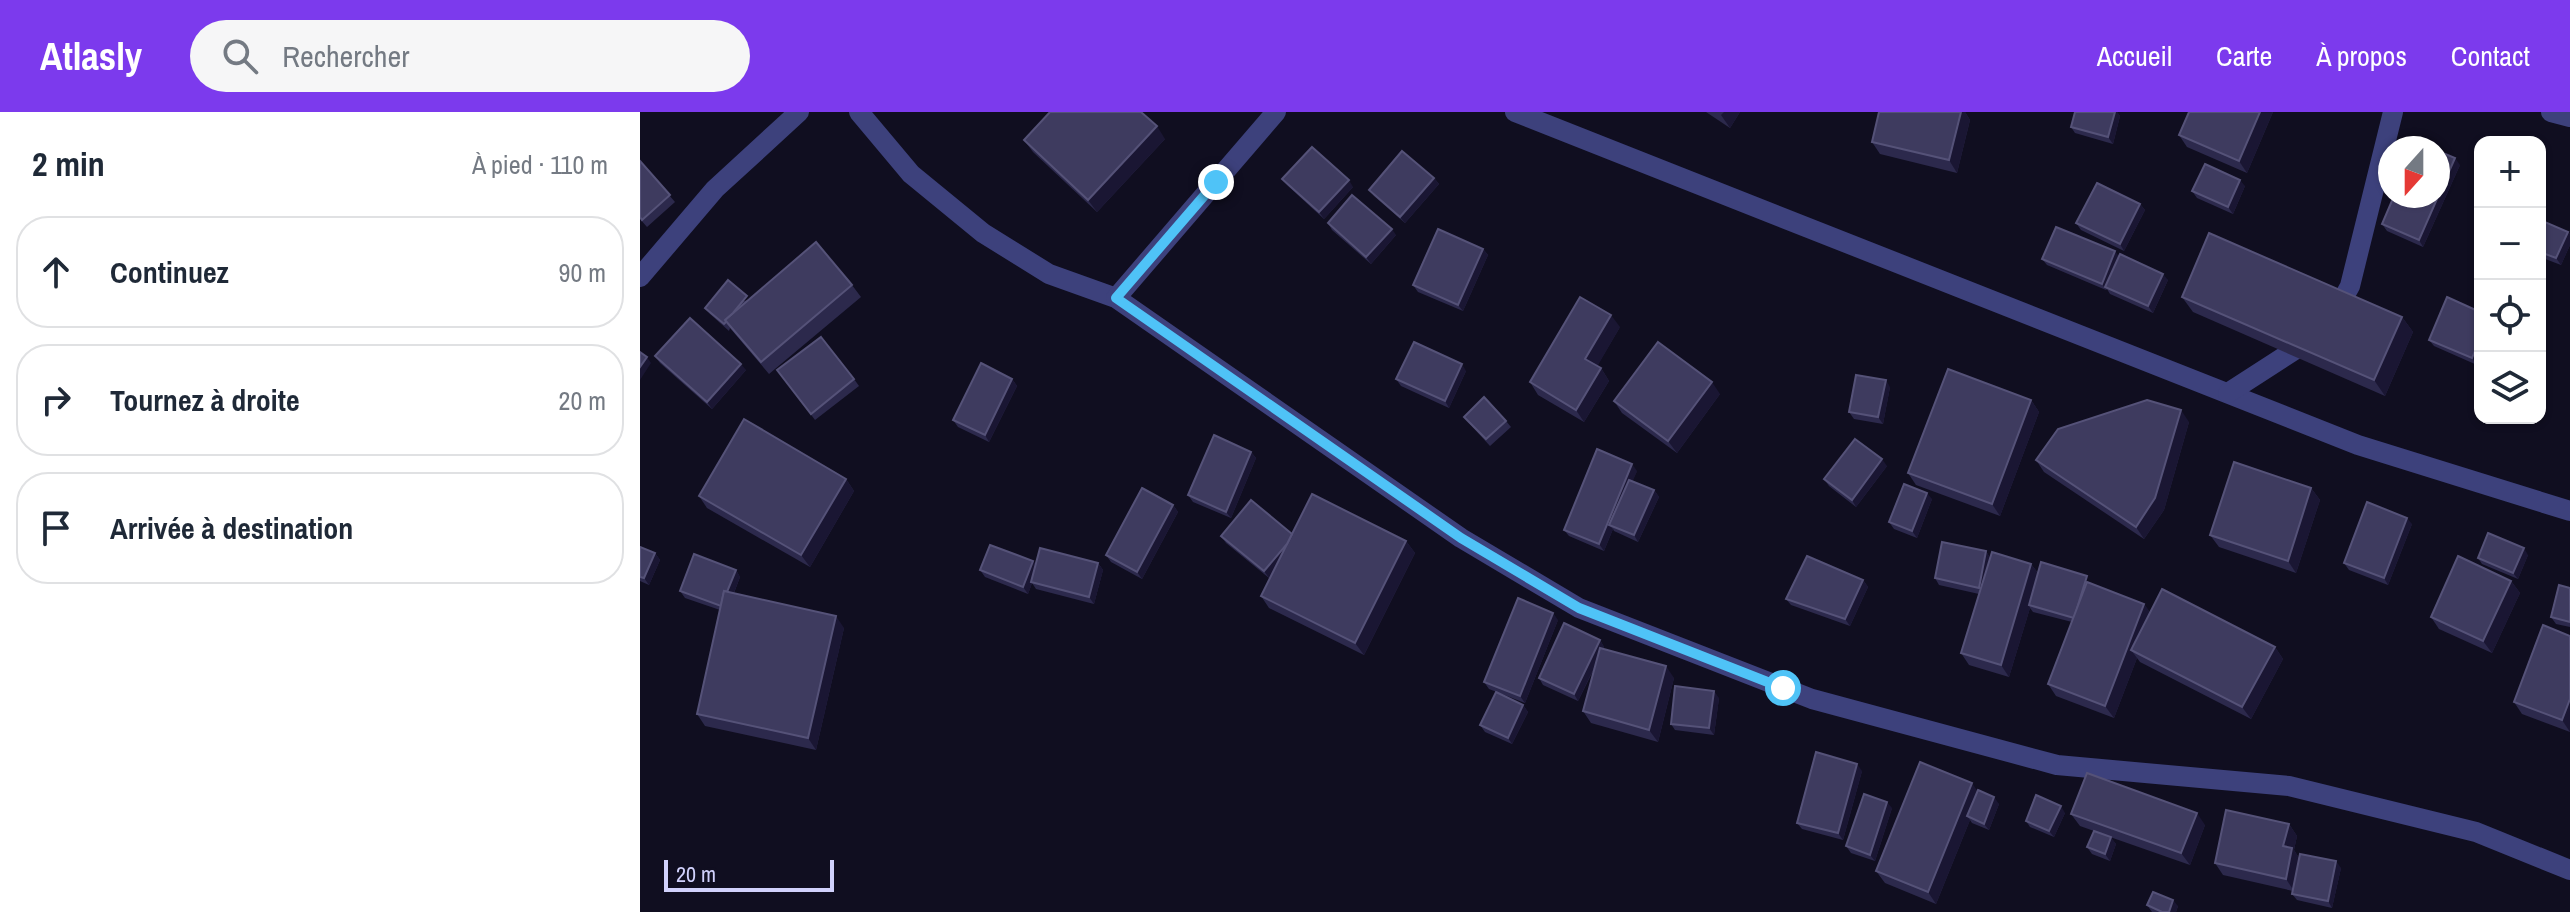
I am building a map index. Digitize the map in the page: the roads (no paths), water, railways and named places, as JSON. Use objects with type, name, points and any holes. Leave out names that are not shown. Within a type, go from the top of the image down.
[{"type":"street","points":[[640,277],[715,189],[799,112]]},
{"type":"street","points":[[859,112],[911,174],[983,233],[1049,274],[1116,298],[1461,538],[1593,613],[1812,699],[2042,761],[2289,786],[2476,832],[2570,870]]},
{"type":"street","points":[[1116,298],[1276,112]]},
{"type":"street","points":[[1515,112],[2358,445],[2570,511]]},
{"type":"street","points":[[2228,393],[2327,328],[2350,286],[2393,112]]},
{"type":"street","points":[[2551,112],[2570,117]]}]
